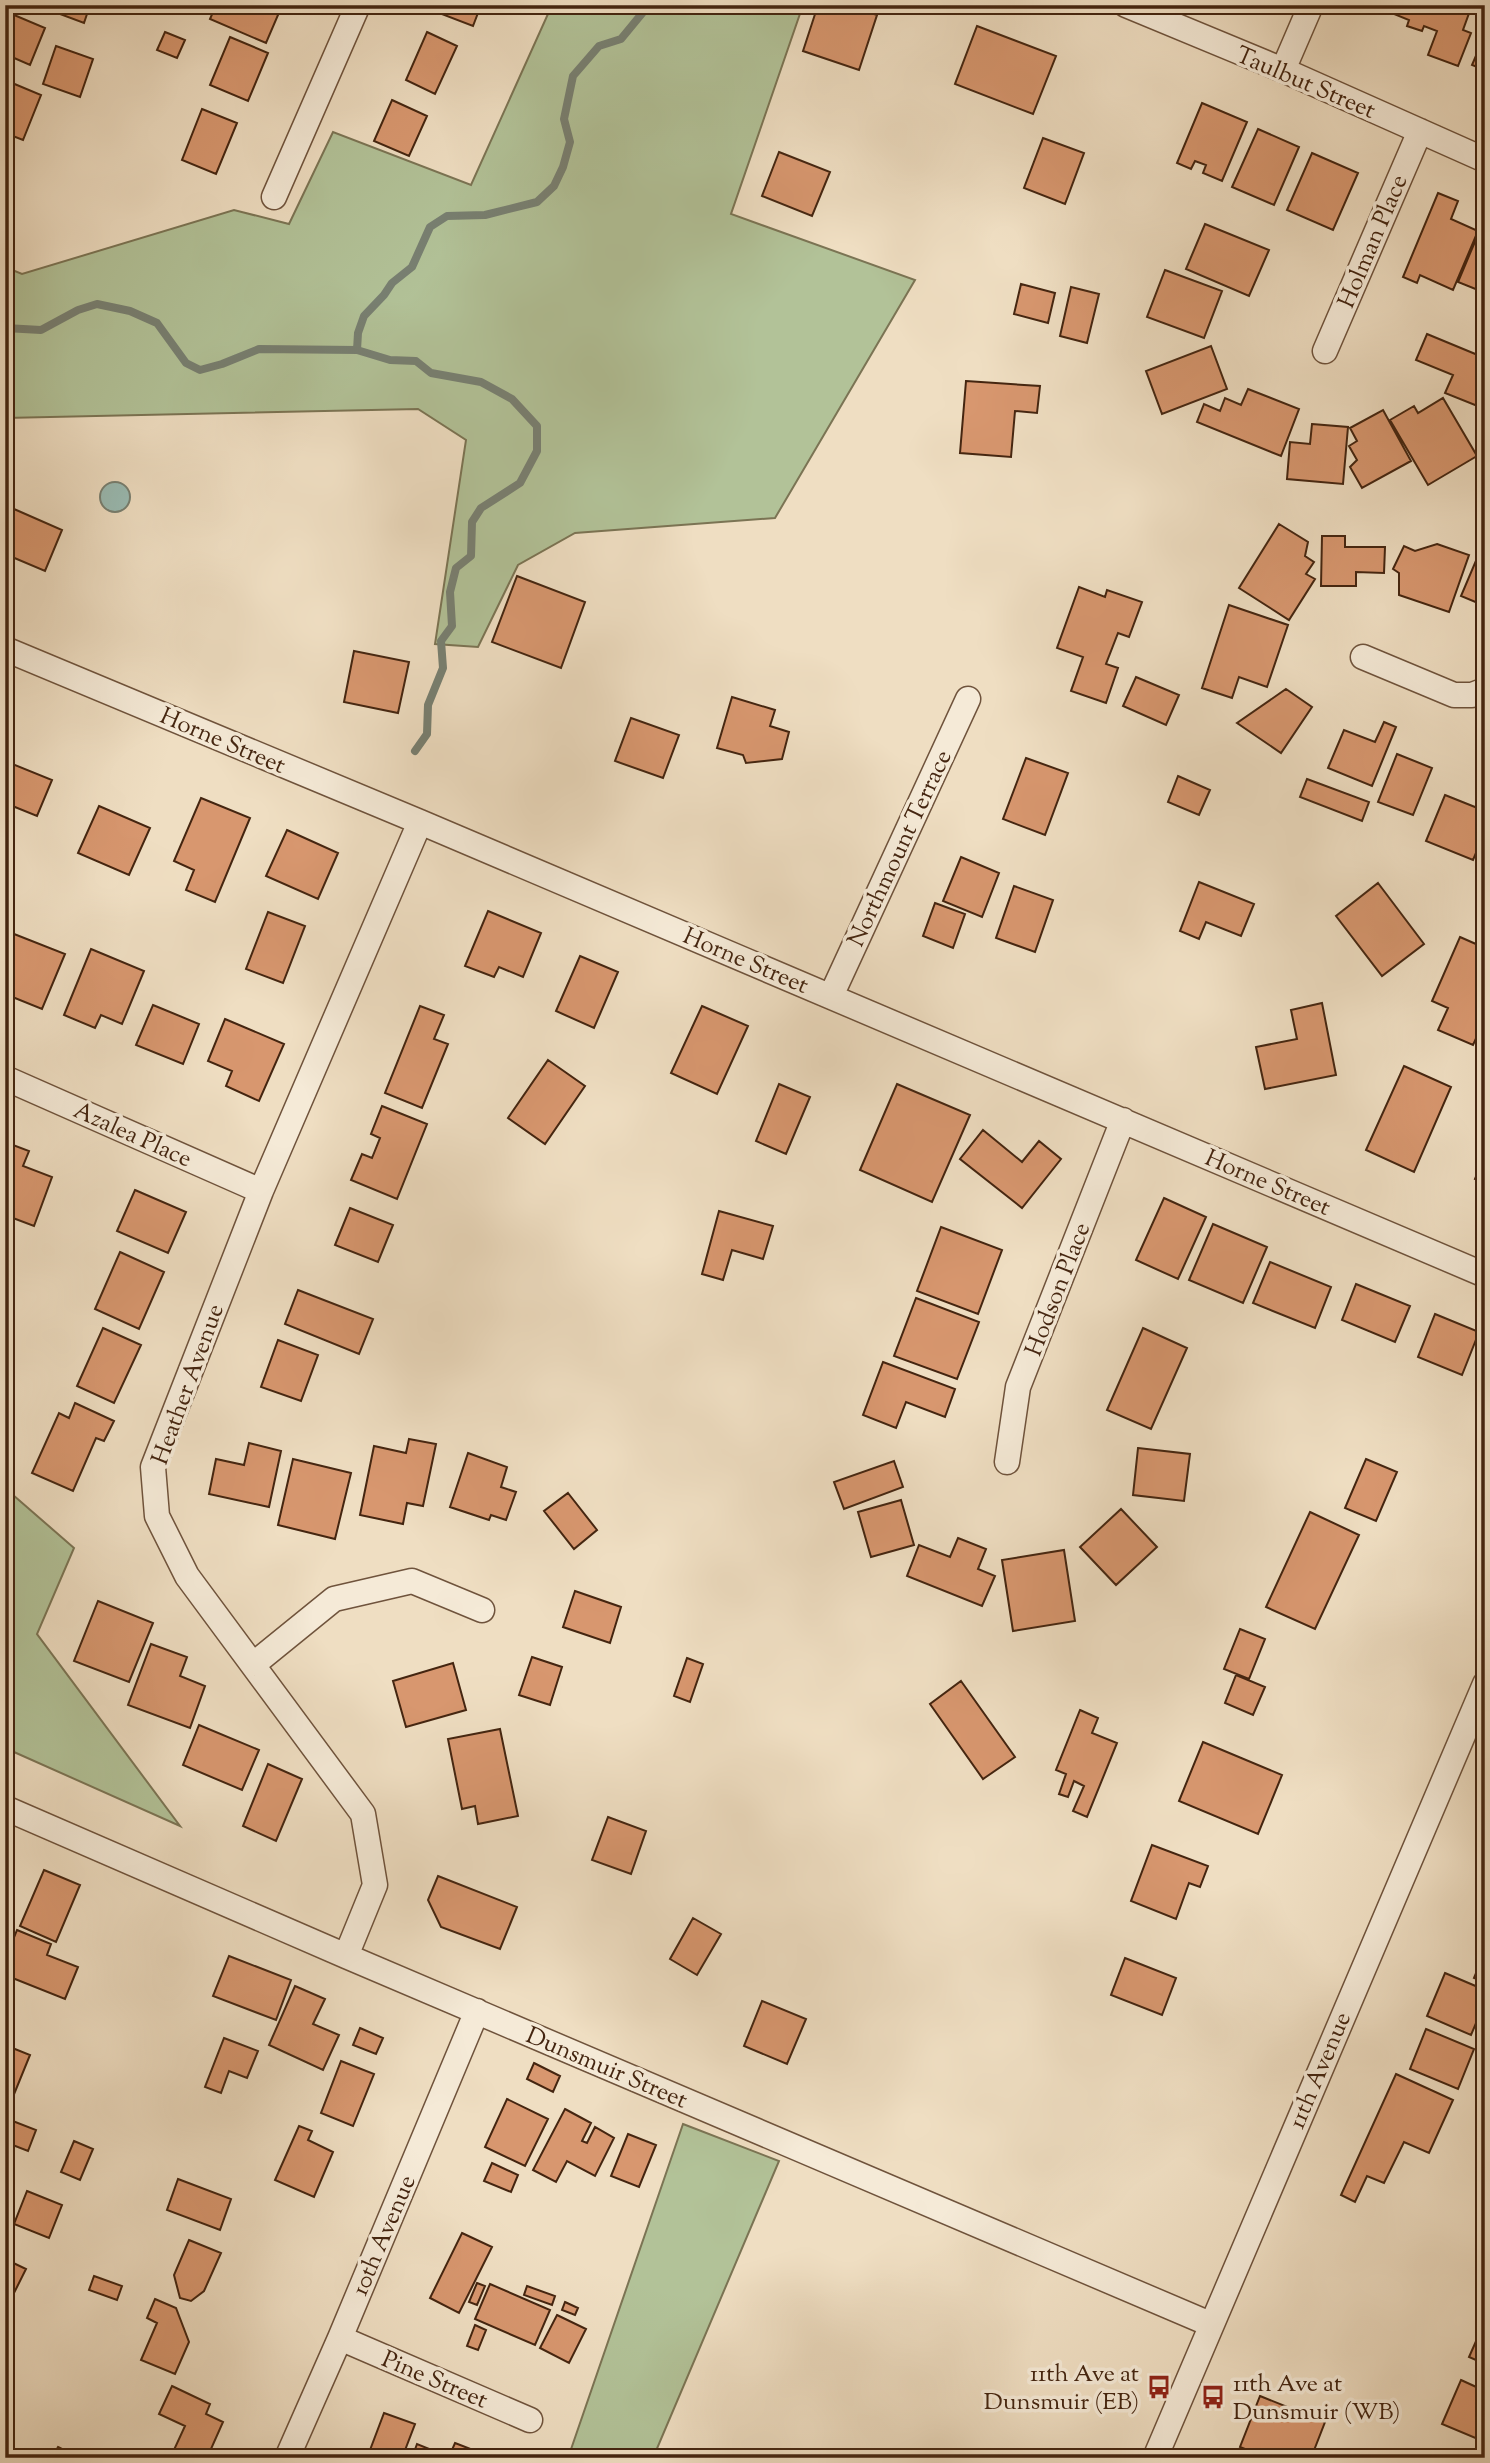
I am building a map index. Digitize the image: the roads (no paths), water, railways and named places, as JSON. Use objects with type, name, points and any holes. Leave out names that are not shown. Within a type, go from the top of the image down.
[{"type":"street","points":[[274,197],[358,5]]},
{"type":"street","name":"Taulbut Street","points":[[1126,5],[1485,160]]},
{"type":"street","points":[[1283,71],[1311,5]]},
{"type":"street","name":"Holman Place","points":[[1325,351],[1420,131]]},
{"type":"street","name":"Horne Street","points":[[5,649],[420,822],[1485,1275]]},
{"type":"street","points":[[1363,657],[1454,695],[1472,695],[1485,690]]},
{"type":"street","name":"Northmount Terrace","points":[[831,996],[968,699]]},
{"type":"street","name":"Heather Avenue","points":[[346,1956],[375,1885],[363,1814],[187,1576],[157,1516],[153,1467],[261,1191],[420,822]]},
{"type":"street","name":"Azalea Place","points":[[5,1078],[261,1191]]},
{"type":"street","name":"Hodson Place","points":[[1007,1462],[1018,1387],[1123,1120]]},
{"type":"street","points":[[254,1664],[334,1599],[412,1581],[482,1610]]},
{"type":"street","name":"11th Avenue","points":[[1155,2458],[1485,1684]]},
{"type":"street","name":"Dunsmuir Street","points":[[5,1808],[1210,2324]]},
{"type":"street","name":"10th Avenue","points":[[287,2458],[477,2011]]},
{"type":"street","name":"Pine Street","points":[[340,2338],[530,2420]]},
{"type":"water","points":[[115,482],[126,486],[130,497],[126,508],[115,512],[104,508],[100,497],[104,486]]},
{"type":"waterway","points":[[5,328],[41,330],[78,310],[97,304],[130,311],[157,323],[186,363],[200,370],[259,349],[357,350],[358,333],[364,316],[392,283],[412,267],[430,227],[447,216],[485,215],[537,202],[554,186],[570,142],[564,119],[573,76],[599,46],[621,39],[649,5]]},
{"type":"waterway","points":[[357,350],[390,360],[416,361],[431,373],[481,382],[512,399],[537,426],[537,451],[520,483],[481,508],[472,522],[471,556],[456,568],[450,592],[452,626],[441,641],[443,668],[428,705],[427,734],[415,751]]},
{"type":"place","name":"11th Ave at Dunsmuir (EB)","points":[[1159,2387]]},
{"type":"place","name":"11th Ave at Dunsmuir (WB)","points":[[1213,2397]]}]
